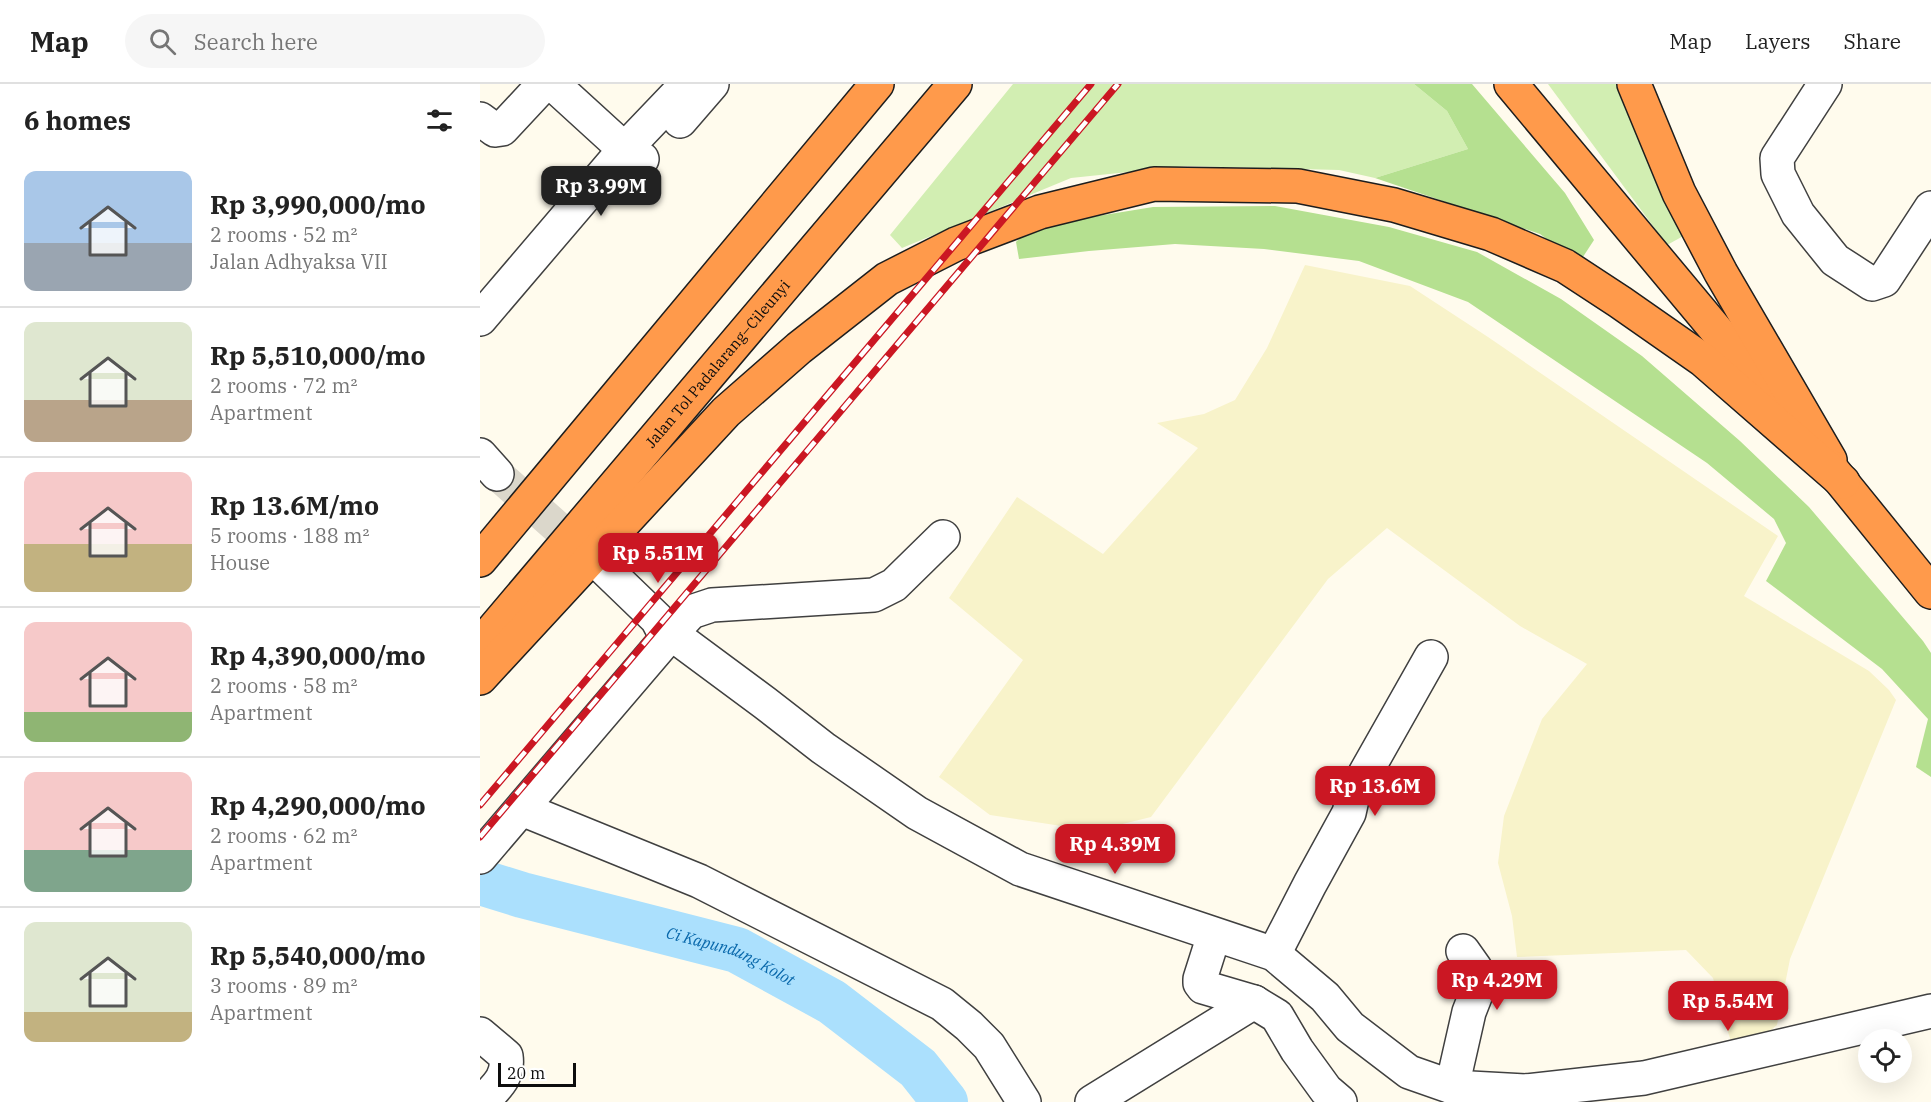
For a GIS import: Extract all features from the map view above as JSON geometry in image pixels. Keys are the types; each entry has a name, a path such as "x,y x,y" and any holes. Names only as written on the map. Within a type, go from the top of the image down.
{"highway":[{"path":"480,560 877,84"},
{"name":"Jalan Tol Padalarang–Cileunyi","path":"480,645 955,84"},
{"path":"1511,84 1931,592"},
{"path":"1634,84 1684,203 1721,273 1843,483"},
{"path":"480,678 726,412 799,348 887,279 956,244 1040,212 1154,184 1298,186 1394,206 1491,234 1565,266 1694,354 1843,483"}],"street":[{"path":"480,119 495,130 502,129 544,84"},
{"path":"549,84 554,85 634,158 641,160 648,156 712,84"},
{"path":"480,319 625,149 687,84"},
{"path":"1825,84 1777,158 1778,174 1798,214 1835,260 1872,284 1884,280 1931,208"},
{"path":"488,848 691,612 712,604 874,596 894,585 944,537"},
{"path":"602,566 657,619 667,638"},
{"path":"667,638 680,640 823,748 917,813 1020,869 1274,954 1325,997 1350,1027 1409,1072 1452,1087 1527,1096 1644,1078 1931,1011"},
{"path":"1274,954 1349,813 1353,795 1431,657"},
{"path":"522,809 699,881 942,1004 989,1046 1024,1102"},
{"path":"1214,935 1200,983 1203,987 1254,1002 1277,1016 1289,1032 1297,1050 1326,1090 1340,1102"},
{"path":"1452,1087 1479,979 1475,968 1463,951"},
{"path":"1092,1102 1254,1002"},
{"path":"480,1034 506,1056 507,1067 504,1078 482,1102"}],"shaded area":[{"path":"1305,265 1410,286 1778,536 1744,596 1869,671 1896,700 1790,959 1777,1025 1765,1035 1732,1044 1713,978 1686,950 1517,957 1512,916 1498,863 1504,816 1542,719 1587,664 1520,626 1387,528 1328,579 1151,817 1094,831 990,815 939,777 1023,660 949,598 1017,497 1103,554 1198,448 1157,423 1204,414 1235,400 1267,348"}],"green space":[{"path":"1013,84 1414,84 1447,111 1468,149 1375,178 1339,170 1186,166 1071,178 902,248 890,235"},
{"path":"1414,84 1472,84 1565,193 1594,240 1579,263 1540,234 1375,178 1468,149 1447,111"},
{"path":"1548,84 1618,84 1625,109 1687,234 1667,245"},
{"path":"1275,206 1389,227 1477,252 1561,299 1642,356 1740,441 1809,507 1931,653 1931,777 1916,767 1928,719 1882,669 1766,581 1786,543 1774,519 1707,463 1468,302 1359,261 1264,249 1175,244 1019,259 1016,242 1030,227 1153,207"}],"waterway":[{"name":"Ci Kapundung Kolot","path":"480,882 522,895 737,950 832,1002 918,1068 945,1102"}],"tunnel":[{"path":"497,474 591,557"}],"railway":[{"path":"480,805 1091,84"},
{"path":"480,837 1118,84"}]}
